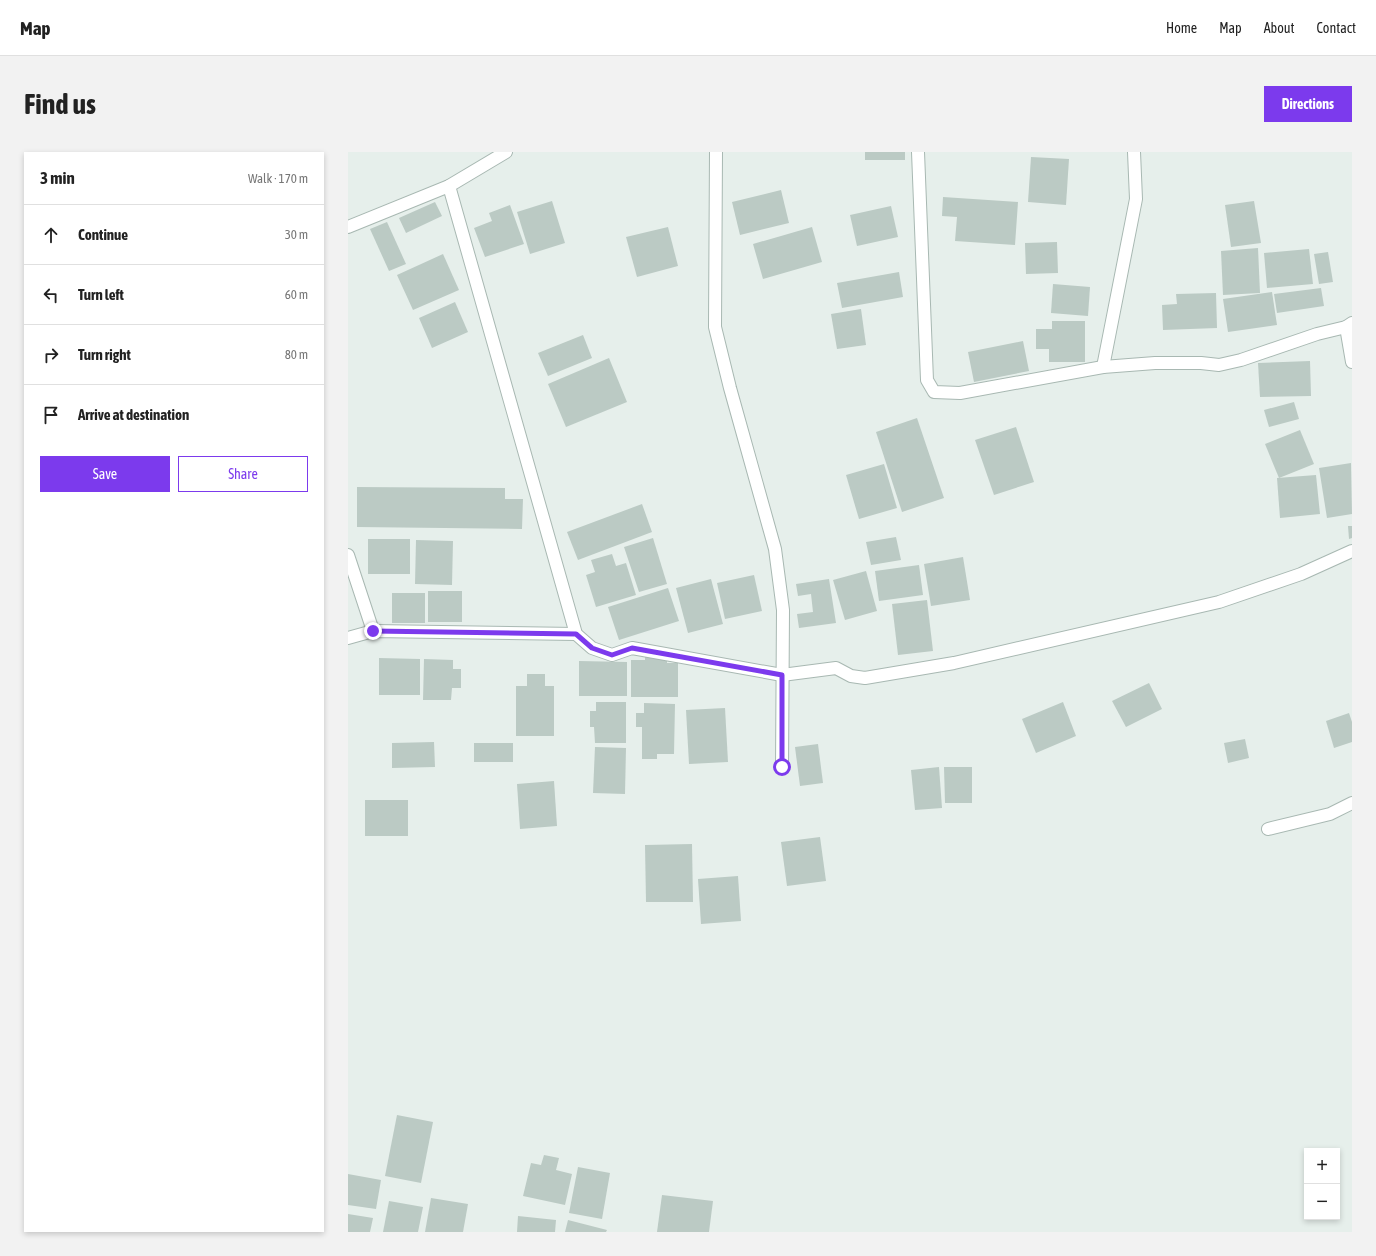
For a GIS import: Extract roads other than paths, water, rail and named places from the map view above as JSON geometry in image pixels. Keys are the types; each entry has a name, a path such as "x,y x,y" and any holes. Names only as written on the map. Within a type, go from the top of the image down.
{"street":[{"path":"348,227 449,186 506,152"},
{"path":"716,152 715,326 730,388 775,549 783,610 782,767"},
{"path":"918,152 927,380 934,392 960,393 1103,367 1155,363 1201,363 1219,365 1241,360 1317,334 1349,325 1352,362"},
{"path":"1103,367 1136,199 1134,152"},
{"path":"449,186 576,634 592,648 612,655 632,648 782,675 836,668 851,676 865,678 954,663 1219,602 1301,574 1352,551"},
{"path":"348,555 373,631"},
{"path":"348,638 373,631 576,634"},
{"path":"1268,830 1330,814 1352,803"}]}
